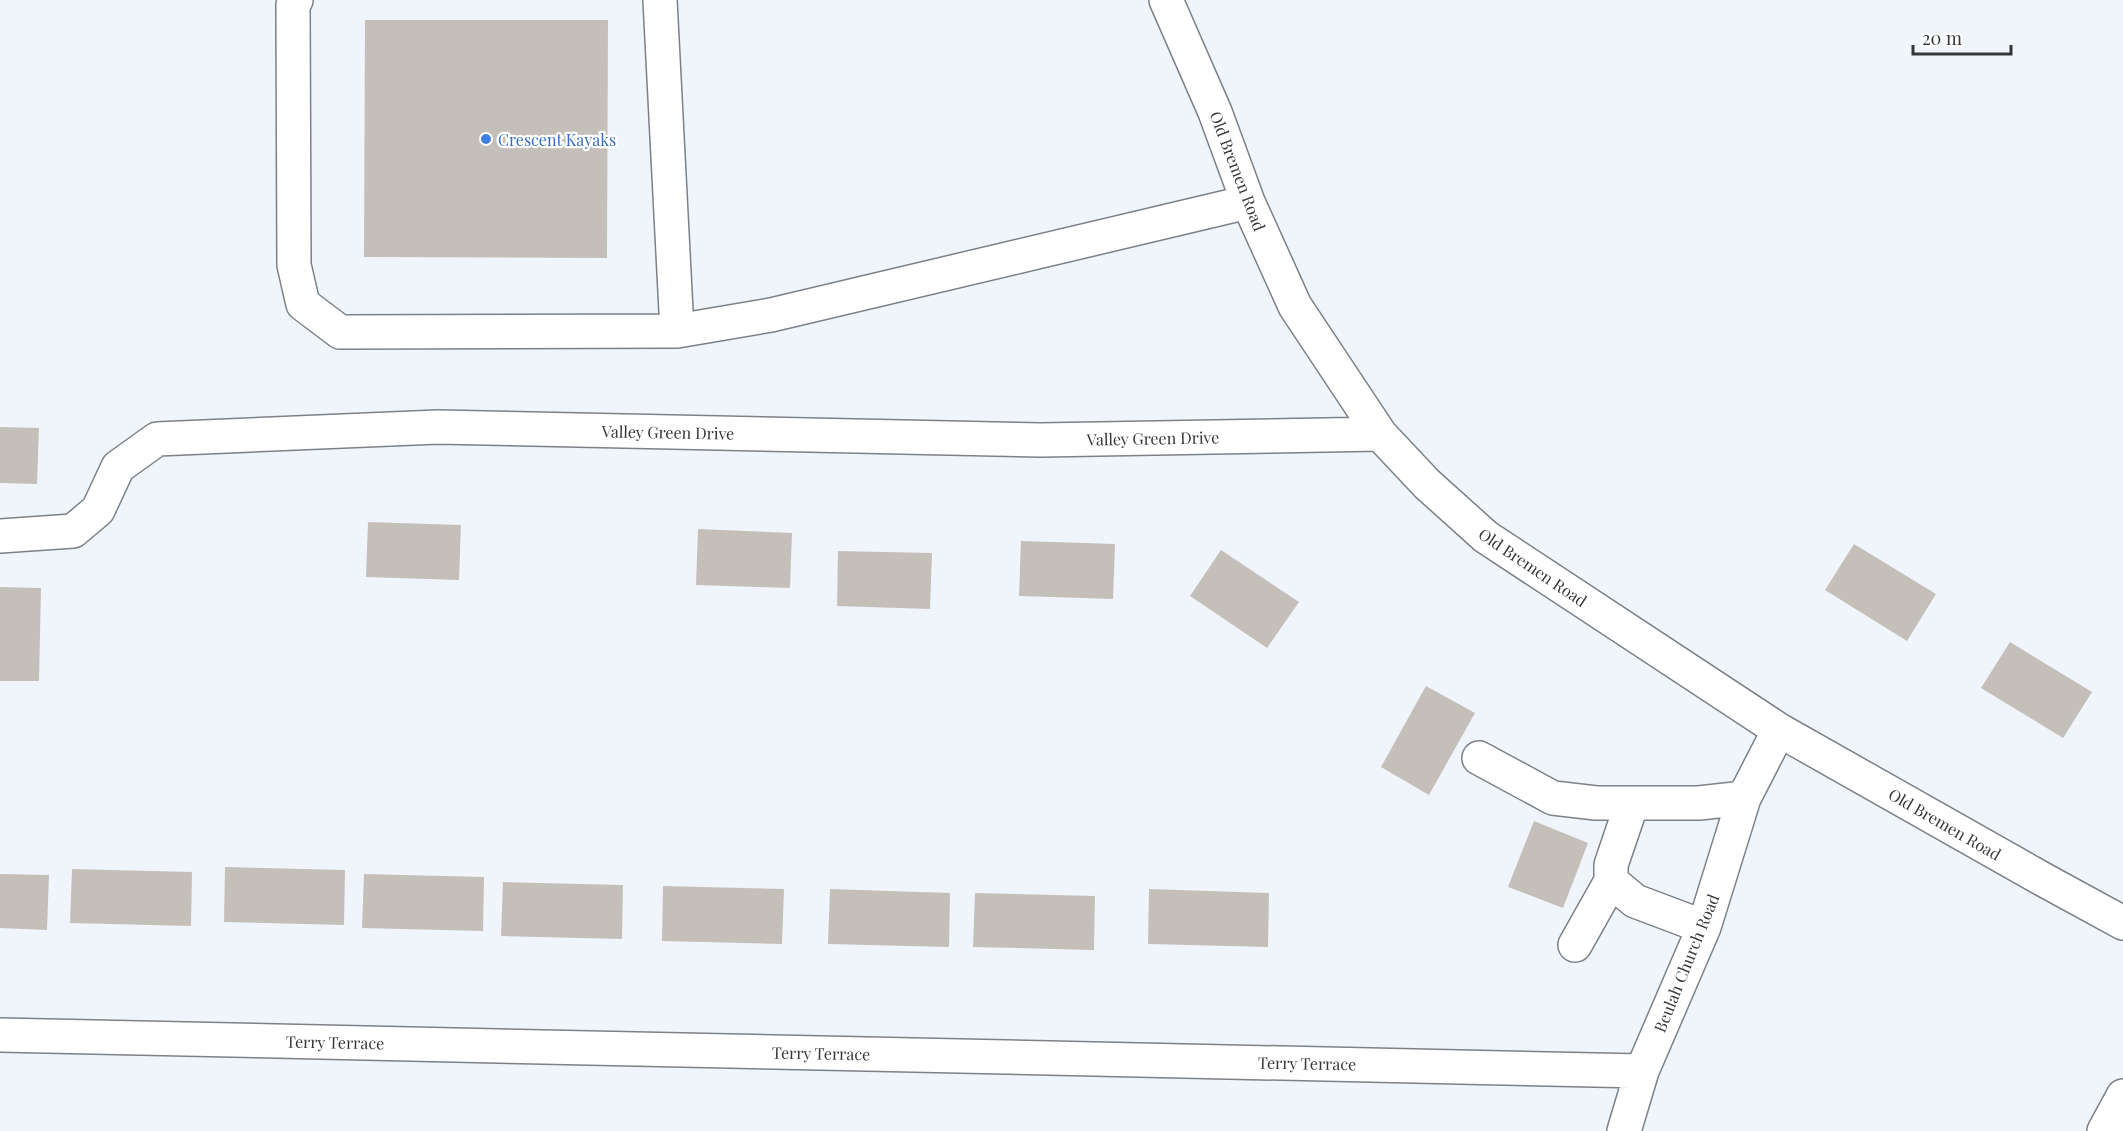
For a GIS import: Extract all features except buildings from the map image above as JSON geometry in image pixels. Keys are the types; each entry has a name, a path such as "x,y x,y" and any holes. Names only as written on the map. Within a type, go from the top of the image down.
{"street":[{"path":"296,0 293,5 294,265 303,303 340,332 677,331 771,315 1248,202"},
{"path":"660,0 677,331"},
{"name":"Old Bremen Road","path":"1166,0 1215,112 1248,202 1295,306 1380,434 1428,484 1486,537 1779,730 2123,923"},
{"name":"Valley Green Drive","path":"0,536 73,531 98,510 118,467 157,439 438,427 1041,440 1380,434"},
{"name":"Beulah Church Road","path":"1624,1131 1642,1071 1704,927 1744,798 1779,730"},
{"path":"1479,758 1553,798 1596,803 1699,803 1744,798"},
{"path":"1575,945 1611,881 1611,866 1632,803"},
{"path":"1611,881 1635,901 1704,927"},
{"name":"Terry Terrace","path":"0,1035 1642,1071"},
{"path":"2104,1131 2123,1095"}],"place":[{"name":"Crescent Kayaks","path":"486,139"}]}
